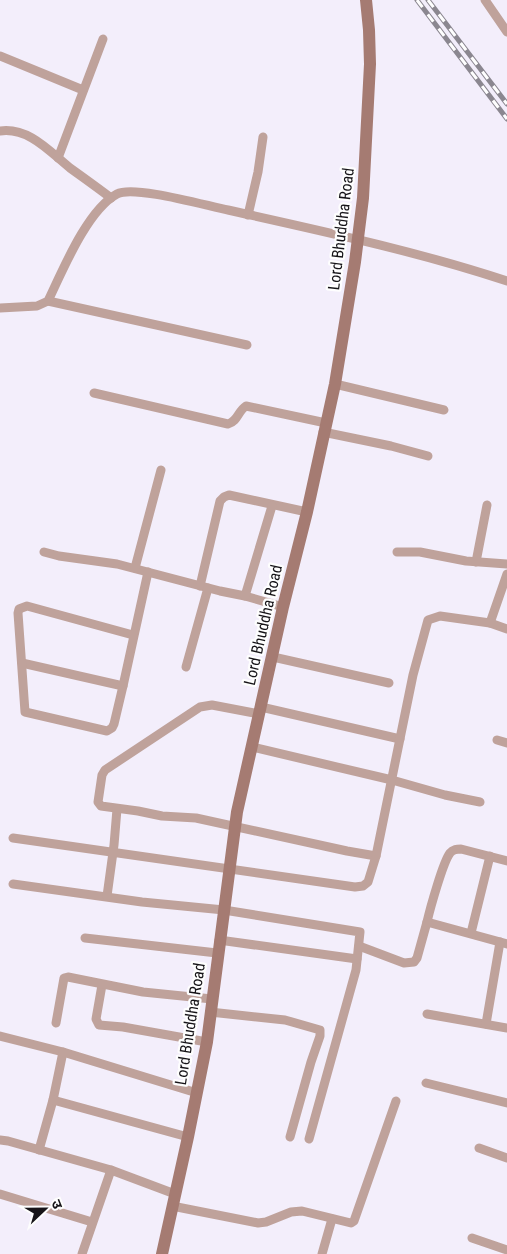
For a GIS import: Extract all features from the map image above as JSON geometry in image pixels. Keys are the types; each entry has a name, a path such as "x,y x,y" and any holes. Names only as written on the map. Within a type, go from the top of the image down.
{"street":[{"name":"Lord Bhuddha Road","path":"162,1254 188,1137 206,1042 238,812 335,384 363,198 370,64 366,0"},
{"path":"485,0 507,32"},
{"path":"58,158 103,39"},
{"path":"0,56 83,90"},
{"path":"0,132 10,131 33,138 42,143 58,158 112,198"},
{"path":"248,215 258,172 263,136"},
{"path":"48,301 86,226 112,198 125,192 140,193 248,215 410,253 507,281"},
{"path":"0,308 37,306 48,301 247,346"},
{"path":"335,384 444,410"},
{"path":"94,393 228,424 236,420 241,409 246,406 428,456"},
{"path":"135,568 161,470"},
{"path":"186,667 221,498 229,495 272,506 307,512"},
{"path":"476,562 487,505"},
{"path":"245,596 272,506"},
{"path":"44,552 59,556 99,560 135,568 283,607"},
{"path":"397,552 420,552 476,562 507,564"},
{"path":"134,635 28,606 19,609 25,712 95,729 107,731 112,728 123,686 148,572"},
{"path":"490,623 507,574"},
{"path":"13,838 355,887 363,886 368,882 376,856 413,675 428,620 440,616 490,623 507,628"},
{"path":"273,656 389,683"},
{"path":"22,663 123,686"},
{"path":"376,856 347,852 196,818 162,816 148,812 99,805 102,774 172,724 205,706 260,711 400,740"},
{"path":"497,740 507,743"},
{"path":"252,747 480,802"},
{"path":"107,896 117,808"},
{"path":"359,946 404,962 414,962 417,958 450,854 454,850 461,849 507,861"},
{"path":"471,933 490,856"},
{"path":"12,884 224,910 358,931 360,933 358,959 354,978 309,1139"},
{"path":"427,922 504,943 486,1024"},
{"path":"84,938 217,953"},
{"path":"220,940 358,959"},
{"path":"56,1024 64,978 74,978 285,1020 319,1029 321,1031 320,1036 290,1137"},
{"path":"102,984 96,1019 100,1025 123,1027 206,1042"},
{"path":"428,1014 507,1028"},
{"path":"320,1036 330,1034 338,1036"},
{"path":"0,1036 62,1052 196,1093"},
{"path":"39,1150 53,1100 62,1052"},
{"path":"426,1082 507,1103"},
{"path":"53,1100 188,1137"},
{"path":"0,1140 111,1170 174,1200 258,1223 266,1222 291,1212 302,1212 351,1223 354,1221 396,1102"},
{"path":"479,1148 507,1158"},
{"path":"82,1254 111,1170"},
{"path":"0,1194 92,1222"},
{"path":"322,1254 332,1219"},
{"path":"472,1238 507,1250"}],"railway":[{"path":"417,0 507,119"},
{"path":"428,0 507,104"}]}
